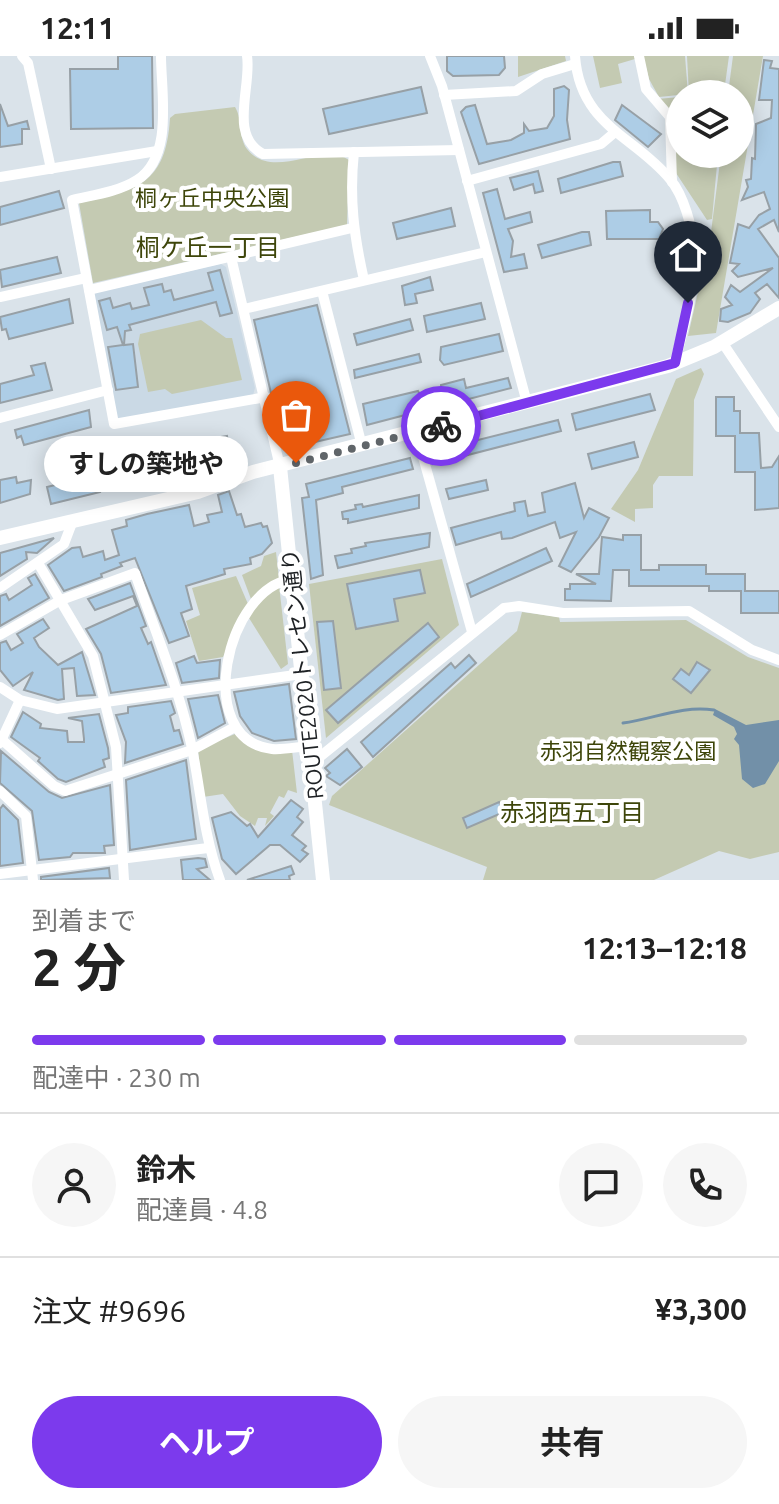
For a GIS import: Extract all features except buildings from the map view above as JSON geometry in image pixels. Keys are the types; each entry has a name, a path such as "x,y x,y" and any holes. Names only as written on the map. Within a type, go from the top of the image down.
{"main road":[{"path":"0,538 204,490 253,472 675,363 722,342 779,308"},
{"name":"ROUTE2020トレセン通り","path":"280,467 323,880"}],"street":[{"path":"22,56 28,63 51,169"},
{"path":"161,56 162,115 157,151 149,169 137,180 72,200 114,424 266,397"},
{"path":"247,56 249,75 242,100 249,142 255,149 270,155 459,150"},
{"path":"430,56 444,95 527,403"},
{"path":"639,56 646,89 670,117 672,182 689,222 695,256 693,281 675,363"},
{"path":"444,95 516,91 542,74 575,60 592,104 614,133 672,182"},
{"path":"467,181 601,144 614,133"},
{"path":"0,177 157,151"},
{"path":"354,152 350,190 352,228 364,280"},
{"path":"89,290 352,228"},
{"path":"244,309 486,252"},
{"path":"231,257 280,467"},
{"path":"0,297 86,278"},
{"path":"322,291 362,446"},
{"path":"722,342 779,427"},
{"path":"0,418 108,390"},
{"path":"416,432 472,632"},
{"path":"0,588 64,544 72,523"},
{"path":"38,563 93,656 116,747 124,880"},
{"path":"0,635 61,600 135,573 178,693 192,750 208,848 220,880"},
{"path":"293,579 279,581 253,600 226,658 228,711 235,727 246,738 271,749 309,746"},
{"path":"311,764 326,755 504,608 531,607 563,613 689,611 752,650 779,660"},
{"path":"0,687 20,700 57,709 302,674"},
{"path":"20,700 1,740 54,786 65,791 192,750 235,727"},
{"path":"0,791 26,816 32,875"},
{"path":"0,874 32,875 208,848"}],"shaded area":[{"path":"221,264 226,267 255,388 253,395 117,420 94,293"}],"green space":[{"path":"518,56 565,56 566,61 518,77"},
{"path":"593,56 634,56 635,59 618,64 622,83 600,88"},
{"path":"643,56 685,56 687,80 666,80 666,96 659,97 649,79"},
{"path":"687,56 729,56 726,80 688,80"},
{"path":"733,56 763,56 754,109 754,80 730,80"},
{"path":"666,98 666,117 657,99"},
{"name":"桐ヶ丘中央公園","path":"235,107 244,144 258,158 283,162 338,155 349,160 347,225 93,283 79,203 118,194 145,180 162,157 170,118 175,114"},
{"path":"676,168 717,168 712,219 707,220 676,173"},
{"path":"719,168 744,168 716,333 688,336 710,240"},
{"path":"201,320 226,338 232,338 242,380 172,394 165,389 148,392 138,344 140,334"},
{"path":"701,368 704,374 694,400 693,476 659,476 653,485 653,508 635,509 635,522 611,509 638,470 676,379"},
{"path":"276,552 279,579 251,599 242,575 261,566 264,556"},
{"path":"442,559 459,625 326,738 309,584"},
{"path":"236,576 248,604 223,657 199,661 186,621 200,615 192,588"},
{"path":"279,585 288,664 281,669 249,618 255,602"},
{"name":"赤羽自然観察公園","path":"522,612 559,617 560,622 686,620 748,657 779,668 779,852 750,859 719,851 654,880 483,880 487,867 329,805 332,796 517,631"},
{"path":"235,734 245,742 292,750 297,793 288,790 284,798 279,796 270,813 274,816 265,826 267,818 258,818 255,826 240,816 223,794 203,797 198,749"}],"water":[{"path":"715,709 746,725 779,720 779,761 765,784 753,788 742,779 739,745 734,739 737,734 734,727 713,715"}],"waterway":[{"path":"623,723 679,711 714,710"},
{"path":"663,739 663,761"}],"way so far":[{"path":"296,463 441,426"}],"place":[{"name":"すしの築地や","path":"296,463"}],"district":[{"name":"桐ケ丘一丁目","path":"208,247"},
{"name":"赤羽西五丁目","path":"572,812"}],"route":[{"path":"441,426 675,363 688,303"}]}
